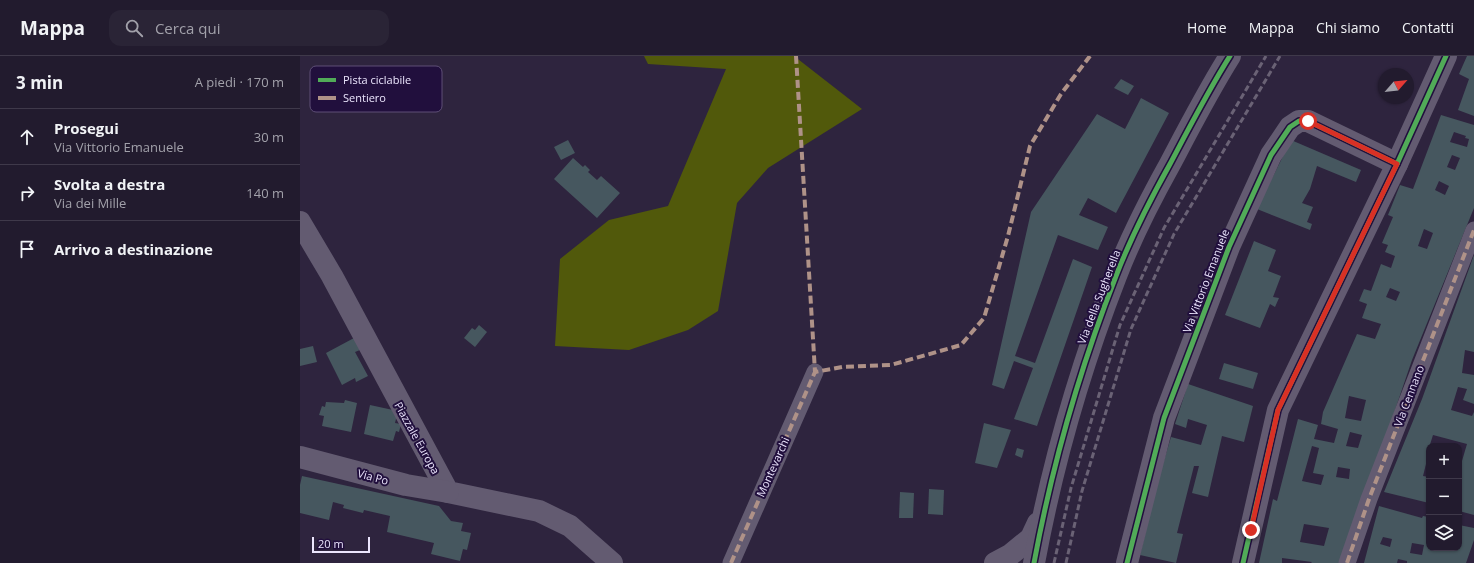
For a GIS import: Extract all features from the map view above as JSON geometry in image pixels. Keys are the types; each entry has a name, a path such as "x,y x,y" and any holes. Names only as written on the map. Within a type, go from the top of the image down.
{"street":[{"name":"Via della Sugherella","path":"1034,563 1044,510 1090,348 1116,275 1150,200 1207,93 1230,56"},
{"path":"1243,563 1278,410 1397,164 1446,56"},
{"name":"Via Vittorio Emanuele","path":"1127,563 1164,418 1229,247 1271,155 1290,127 1298,121 1308,121 1397,164"},
{"name":"Piazzale Europa","path":"300,222 332,276 405,417 448,492"},
{"name":"Via Cennano","path":"1348,563 1369,499 1474,230"},
{"name":"Montevarchi","path":"730,563 815,372"},
{"name":"Via Po","path":"300,457 406,485 448,492"},
{"path":"448,492 539,511 570,526 612,563"},
{"name":"Via della Sugherella","path":"995,563 1010,555 1031,538 1044,510"}],"green space":[{"path":"644,56 794,56 862,109 768,168 737,203 718,311 688,330 629,350 555,346 560,259 609,220 668,206 726,69 648,64"}],"building":[{"path":"1467,56 1474,56 1474,116 1458,110 1469,79 1459,74"},
{"path":"1121,79 1134,86 1128,95 1114,88"},
{"path":"1141,98 1169,113 1116,213 1088,198 1079,215 1108,227 1098,250 1058,235 1015,356 1035,363 1073,259 1092,267 1037,426 1014,419 1033,368 1014,361 1004,389 992,385 1031,212 1097,114 1125,129"},
{"path":"1441,115 1474,125 1474,208 1412,360 1343,563 1311,563 1312,562 1282,558 1282,563 1259,563 1273,499 1277,501 1298,419 1318,425 1314,439 1334,443 1338,429 1321,424 1323,412 1357,334 1375,339 1381,324 1362,318 1367,304 1359,301 1364,289 1371,291 1381,264 1391,268 1395,256 1385,252 1388,245 1382,243 1393,217 1388,215 1400,185 1413,189","holes":["1454,132 1466,136 1465,138 1469,139 1467,147 1450,142","1452,155 1460,158 1455,170 1447,167","1439,181 1449,186 1445,195 1435,190","1424,229 1433,233 1427,249 1418,246","1390,288 1400,292 1396,301 1386,297","1349,396 1366,400 1361,421 1345,418","1350,432 1362,435 1358,448 1346,446","1312,446 1319,448 1313,473 1324,475 1321,485 1302,481","1338,467 1350,469 1349,479 1336,477","1304,524 1329,528 1324,546 1300,542"]},
{"path":"568,140 575,153 561,160 554,147"},
{"path":"1291,140 1361,170 1356,182 1317,166 1310,189 1302,203 1313,207 1307,222 1312,224 1310,230 1257,209"},
{"path":"573,158 583,167 585,165 590,170 588,172 597,180 601,176 620,193 597,218 554,179"},
{"path":"1254,241 1276,250 1268,271 1281,276 1273,297 1279,298 1275,307 1270,304 1260,328 1225,315"},
{"path":"1474,255 1474,352 1465,350 1462,373 1474,375 1474,404 1463,400 1467,389 1458,387 1451,410 1472,416 1474,412 1474,515 1462,512 1462,461 1467,444 1433,435 1430,443 1426,443 1426,464 1423,476 1426,476 1426,502 1384,492 1422,399"},
{"path":"479,325 487,332 475,347 464,338 472,328 475,330"},
{"path":"354,338 360,350 355,352 368,376 356,382 355,378 342,385 326,353"},
{"path":"313,346 317,362 300,366 300,349"},
{"path":"1224,363 1258,373 1253,389 1219,379"},
{"path":"1188,384 1253,406 1244,442 1222,436 1208,497 1192,493 1199,466 1194,466 1177,533 1183,534 1176,563 1140,555 1159,477 1171,437 1201,445 1207,425 1188,419 1186,428 1175,424"},
{"path":"345,400 357,403 351,432 322,426 324,416 319,415 322,406 325,407 326,402 344,403"},
{"path":"370,405 393,410 397,415 395,423 401,424 399,432 396,431 393,441 364,434"},
{"path":"984,423 1011,430 997,468 975,463"},
{"path":"1017,448 1024,450 1022,458 1015,455"},
{"path":"302,476 439,506 451,521 463,523 461,531 471,533 467,550 463,549 460,561 431,554 434,543 387,532 390,516 364,510 363,513 343,508 344,505 333,502 329,520 300,513 300,485"},
{"path":"929,489 944,490 943,515 928,514"},
{"path":"900,492 914,493 913,518 899,518"},
{"path":"1379,506 1422,518 1423,516 1426,516 1426,551 1462,551 1462,526 1474,528 1474,540 1466,563 1407,563 1407,561 1398,559 1397,563 1364,563","holes":["1383,537 1392,539 1390,547 1380,544","1412,543 1424,545 1422,555 1410,553"]}],"railway":[{"path":"1054,563 1071,488 1120,325 1164,228 1266,56"},
{"path":"1066,563 1082,491 1131,329 1174,234 1280,56"}],"marked path":[{"path":"796,56 815,372 842,367 891,365 961,345 984,318 1008,236 1030,146 1061,94 1090,56"},
{"path":"1347,563 1369,499 1474,230"},
{"path":"731,563 815,372 815,367"}],"cycle path":[{"path":"1034,563 1049,490 1068,418 1091,346 1116,276 1148,205 1230,56"},
{"path":"1243,563 1278,410 1397,164 1446,56"},
{"path":"1127,563 1164,418 1229,247 1271,155 1290,127 1299,121 1308,121 1397,164"}],"route":[{"path":"1251,530 1278,410 1397,164 1308,121"}]}
